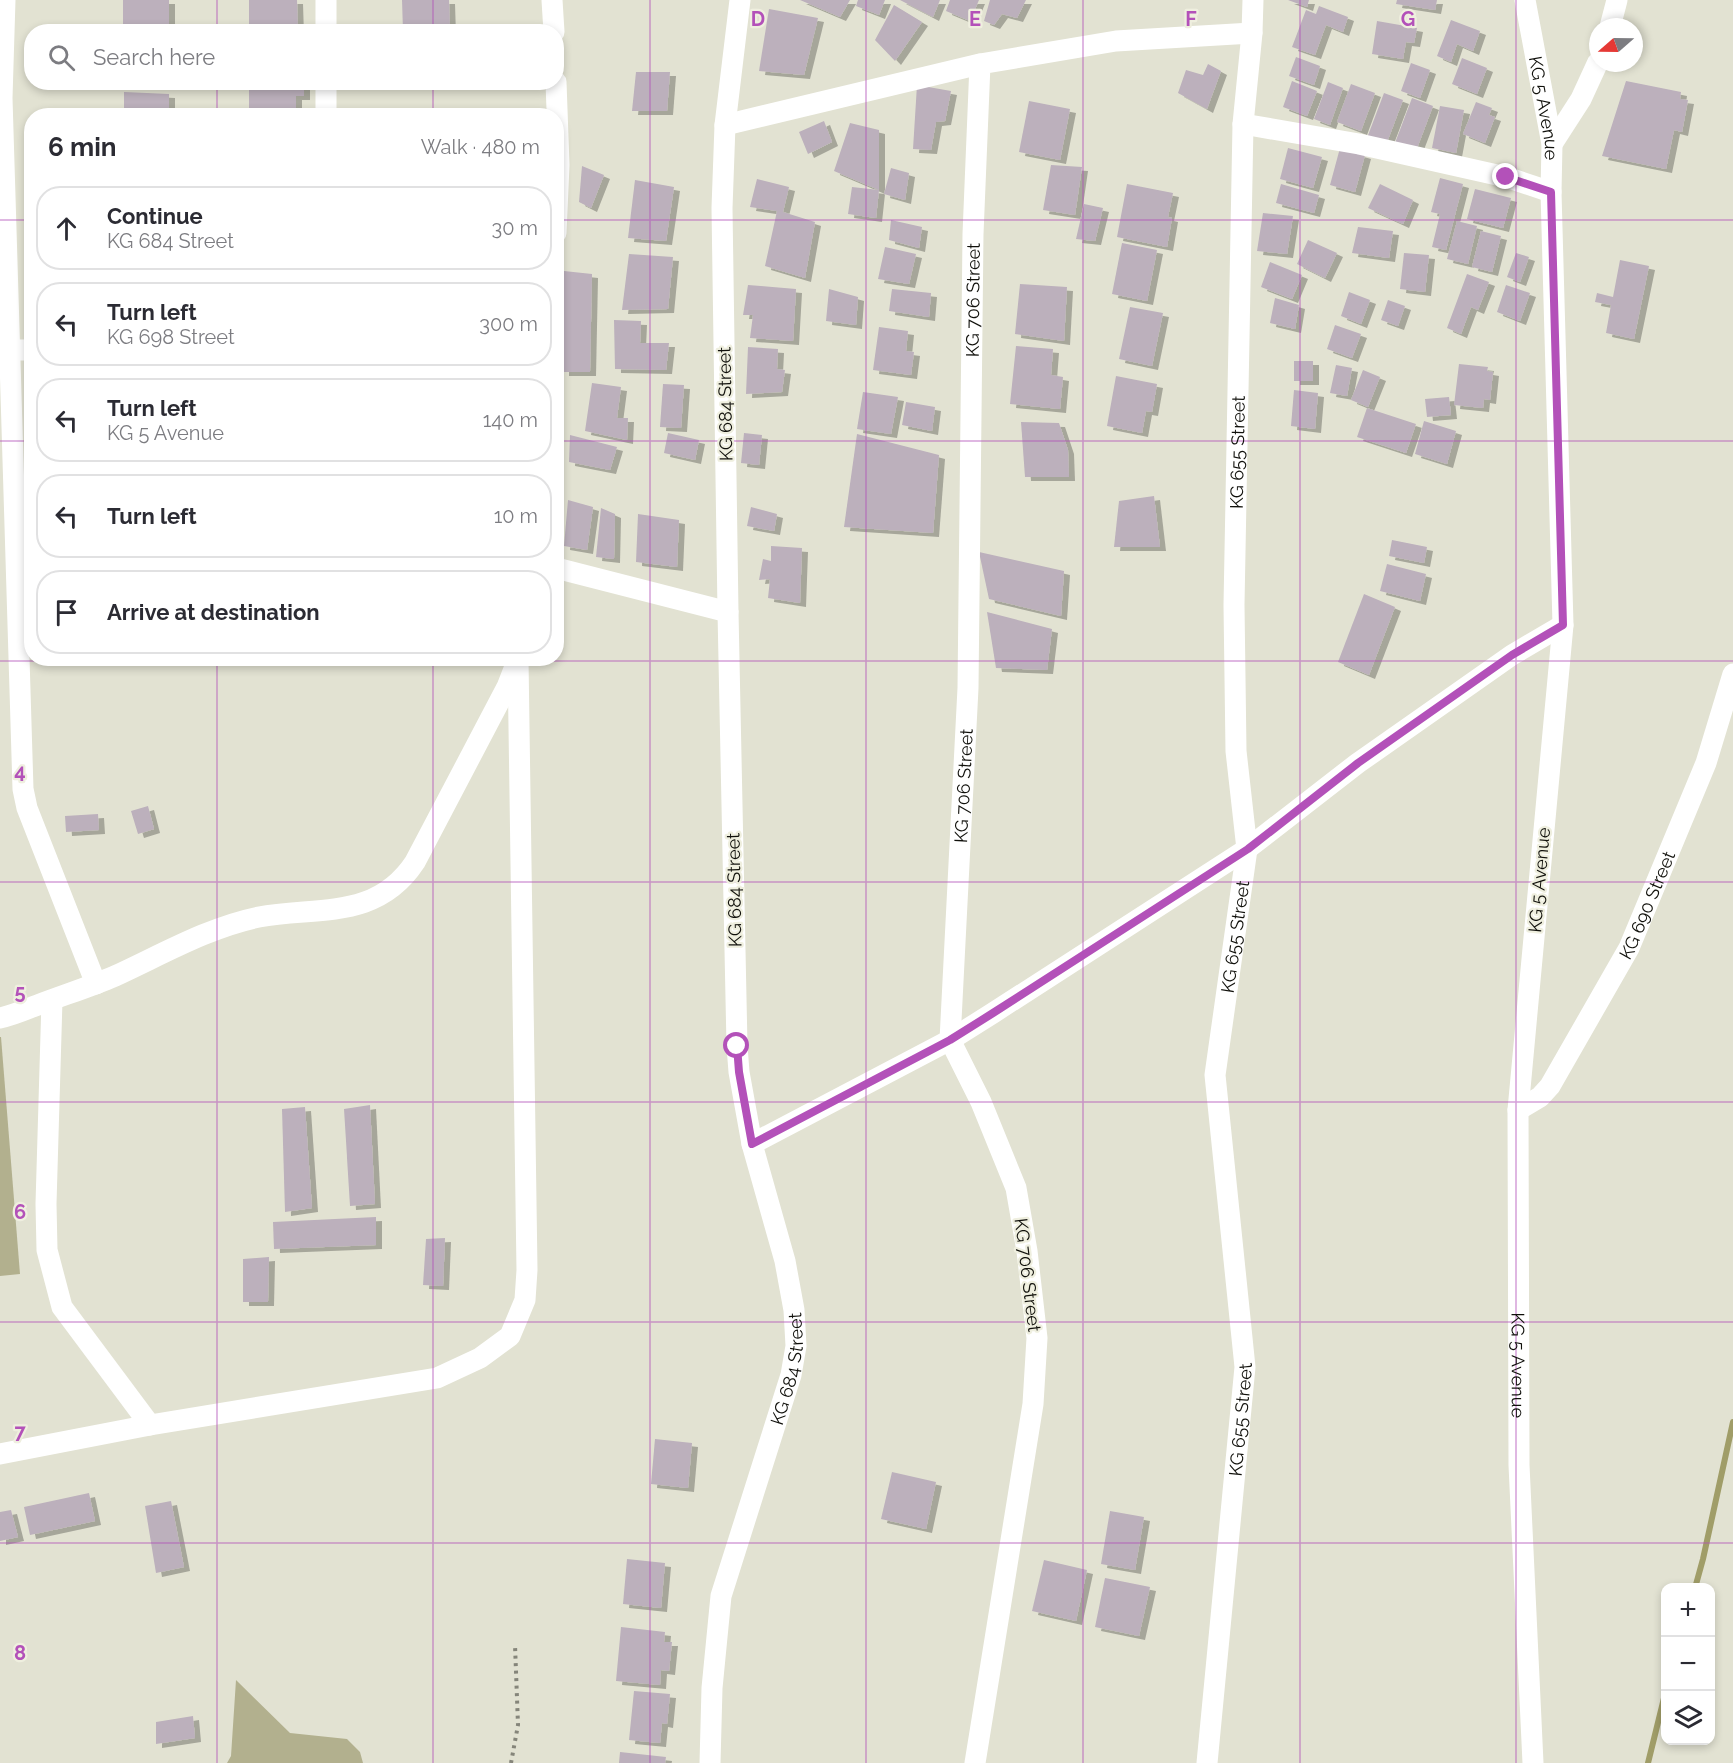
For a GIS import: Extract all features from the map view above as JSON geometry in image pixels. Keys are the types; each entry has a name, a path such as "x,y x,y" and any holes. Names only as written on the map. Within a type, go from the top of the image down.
{"street":[{"path":"5,0 1,98 5,350 23,789 27,808 96,984"},
{"path":"326,0 326,24"},
{"path":"552,0 554,24"},
{"name":"KG 684 Street","path":"710,1763 712,1688 721,1596 790,1375 796,1346 794,1310 785,1261 752,1144 739,1072 737,1046 722,208 725,125 740,0"},
{"name":"KG 655 Street","path":"1207,1763 1245,1367 1215,1075 1248,849 1236,751 1234,605 1243,124 1253,0"},
{"name":"KG 5 Avenue","path":"1526,0 1552,144 1551,192 1563,625 1518,1110 1518,1465 1533,1763"},
{"path":"1612,18 1617,0"},
{"path":"725,125 980,64 1116,41 1252,33"},
{"name":"KG 706 Street","path":"975,1763 1033,1404 1037,1338 1027,1251 1016,1188 981,1102 950,1040 968,688 974,234 980,64"},
{"path":"1552,144 1581,99 1593,72"},
{"path":"326,90 326,108"},
{"path":"556,90 557,108"},
{"path":"1243,124 1359,144 1506,177 1551,192"},
{"path":"5,350 24,350"},
{"path":"564,570 728,612"},
{"path":"752,1144 950,1040 1248,849 1358,763 1512,655 1563,625"},
{"path":"0,1018 96,984 220,929 259,917 349,907 368,902 393,886 406,875 415,862 507,687 515,666"},
{"path":"0,1454 150,1425 437,1378 480,1358 510,1336 525,1300 526,1270 518,666"},
{"name":"KG 690 Street","path":"1518,1110 1540,1097 1550,1086 1629,948 1707,763 1733,674"},
{"path":"52,1000 46,1204 47,1250 62,1307 150,1425"}],"path":[{"path":"511,1763 518,1725 515,1645"}],"shaded area":[{"path":"0,1037 20,1274 0,1276"},
{"path":"236,1680 290,1733 347,1739 360,1752 363,1763 227,1763 231,1756"}],"building":[{"path":"123,0 169,0 169,24 123,24"},
{"path":"249,0 297,0 298,24 249,24"},
{"path":"402,0 449,0 450,24 403,24"},
{"path":"800,0 850,0 840,17"},
{"path":"858,0 885,0 879,15 856,6"},
{"path":"900,0 940,0 933,17"},
{"path":"950,0 979,0 970,21 946,11"},
{"path":"990,0 1026,0 1017,18 1002,14 994,25 984,21"},
{"path":"1288,0 1309,0 1307,7"},
{"path":"1397,0 1437,0 1435,10 1396,4"},
{"path":"894,5 922,22 895,61 875,40"},
{"path":"1319,6 1348,17 1343,32 1326,25 1315,55 1292,47 1306,10 1316,14"},
{"path":"769,9 818,18 804,75 759,71"},
{"path":"1451,20 1480,31 1473,51 1457,44 1451,62 1437,56"},
{"path":"1377,21 1417,28 1414,43 1406,42 1403,59 1372,54"},
{"path":"1296,57 1320,66 1314,85 1289,76"},
{"path":"1462,58 1487,68 1477,94 1452,84"},
{"path":"1411,63 1430,70 1420,98 1401,91"},
{"path":"1208,64 1221,71 1207,109 1178,93 1186,70 1203,75"},
{"path":"636,72 670,72 667,111 632,111"},
{"path":"1292,81 1317,91 1307,116 1283,107"},
{"path":"1626,81 1681,92 1680,99 1688,100 1682,132 1674,130 1666,169 1602,156"},
{"path":"1328,82 1343,88 1330,125 1314,119"},
{"path":"1351,84 1375,93 1361,131 1337,122"},
{"path":"917,85 951,91 945,121 936,122 931,150 913,149"},
{"path":"249,90 304,90 304,96 296,96 296,108 249,108"},
{"path":"124,92 169,94 169,108 124,108"},
{"path":"1384,93 1403,100 1386,145 1367,138"},
{"path":"1412,98 1433,106 1416,151 1395,143"},
{"path":"1029,101 1070,109 1060,160 1019,152"},
{"path":"1476,102 1492,108 1489,115 1495,117 1485,143 1463,134"},
{"path":"1440,106 1464,110 1456,153 1432,148"},
{"path":"824,121 832,142 808,154 799,132"},
{"path":"850,123 879,130 879,190 834,171"},
{"path":"1288,148 1322,157 1313,188 1280,179"},
{"path":"1340,148 1365,155 1355,192 1330,185"},
{"path":"1051,165 1082,167 1075,215 1043,210"},
{"path":"582,166 604,175 591,208 579,202"},
{"path":"891,168 909,173 905,200 884,194"},
{"path":"1440,178 1463,184 1446,250 1432,247 1440,214 1431,212"},
{"path":"757,179 789,187 783,212 815,222 805,278 765,266 777,211 750,207"},
{"path":"635,180 674,187 666,241 628,238"},
{"path":"1127,184 1173,193 1168,217 1172,218 1167,247 1117,237"},
{"path":"1281,184 1319,195 1314,213 1276,203"},
{"path":"1380,184 1413,200 1403,224 1368,208"},
{"path":"852,187 879,190 876,218 848,214"},
{"path":"1475,189 1511,198 1503,228 1467,219"},
{"path":"1084,204 1103,208 1095,241 1076,239"},
{"path":"1263,213 1293,216 1287,254 1257,251"},
{"path":"891,220 922,227 919,248 889,240"},
{"path":"1457,221 1477,226 1468,264 1447,259"},
{"path":"1358,227 1393,231 1389,258 1352,253"},
{"path":"1481,231 1501,236 1492,272 1472,267"},
{"path":"1308,240 1337,253 1325,278 1297,264"},
{"path":"1122,243 1157,250 1147,301 1112,294"},
{"path":"885,247 916,254 909,284 878,279"},
{"path":"1404,253 1429,255 1425,292 1400,289"},
{"path":"1516,253 1529,257 1520,282 1507,277"},
{"path":"629,254 673,257 668,309 622,310"},
{"path":"1620,260 1649,266 1634,339 1606,333 1611,305 1595,302 1597,293 1613,297"},
{"path":"1270,262 1302,275 1292,299 1261,287"},
{"path":"564,271 592,274 590,372 564,372"},
{"path":"1467,274 1489,282 1478,310 1471,307 1461,334 1447,328"},
{"path":"1020,284 1067,287 1064,341 1015,334"},
{"path":"748,285 796,289 793,341 750,338 753,315 743,315"},
{"path":"1506,285 1530,293 1520,321 1497,312"},
{"path":"829,289 858,297 856,325 826,321"},
{"path":"892,289 931,293 929,317 889,311"},
{"path":"1349,292 1370,300 1361,324 1341,316"},
{"path":"1275,298 1299,305 1295,329 1270,323"},
{"path":"1388,300 1405,306 1398,326 1381,320"},
{"path":"1130,307 1163,313 1152,366 1119,359"},
{"path":"614,320 641,321 640,343 669,343 666,370 615,369"},
{"path":"1335,325 1361,334 1352,358 1327,349"},
{"path":"879,327 908,331 906,351 914,352 911,375 873,370"},
{"path":"1016,346 1053,349 1051,375 1063,377 1060,409 1010,404"},
{"path":"748,347 778,349 777,369 785,370 782,392 746,394"},
{"path":"1294,361 1313,361 1313,381 1294,381"},
{"path":"1459,364 1488,367 1487,371 1493,372 1490,400 1484,399 1483,408 1454,405"},
{"path":"1336,365 1352,368 1347,396 1330,393"},
{"path":"1363,370 1380,377 1368,407 1351,400"},
{"path":"1116,376 1157,384 1152,412 1146,411 1142,433 1107,426"},
{"path":"592,383 621,387 617,418 628,418 627,440 585,431"},
{"path":"663,384 684,385 681,428 660,427"},
{"path":"1294,390 1318,393 1315,429 1291,426"},
{"path":"863,392 898,397 891,434 857,429"},
{"path":"1449,397 1451,415 1427,417 1425,399"},
{"path":"906,402 935,407 932,431 902,425"},
{"path":"1367,408 1416,424 1406,453 1357,437"},
{"path":"1424,421 1456,431 1447,464 1415,454"},
{"path":"1021,422 1059,423 1068,450 1069,477 1025,477"},
{"path":"668,433 699,440 695,460 664,453"},
{"path":"744,433 762,435 759,465 741,463"},
{"path":"857,434 939,455 933,533 844,527"},
{"path":"570,435 617,447 610,470 569,462"},
{"path":"1154,496 1160,547 1114,547 1119,501"},
{"path":"568,500 593,507 587,550 564,546"},
{"path":"751,507 777,514 774,531 747,526"},
{"path":"601,508 615,514 614,559 596,557"},
{"path":"638,514 679,520 677,567 636,562"},
{"path":"1392,540 1427,547 1424,563 1389,556"},
{"path":"771,546 802,548 800,603 768,598 770,579 759,580 763,559 771,561"},
{"path":"979,552 1064,571 1061,616 989,599"},
{"path":"1387,564 1426,574 1420,601 1380,591"},
{"path":"1364,594 1395,607 1369,675 1338,662"},
{"path":"987,612 1052,629 1047,670 996,668"},
{"path":"148,806 154,829 138,834 131,811"},
{"path":"98,814 99,830 66,832 65,816"},
{"path":"370,1105 375,1204 350,1206 344,1109"},
{"path":"305,1107 312,1208 285,1212 282,1109"},
{"path":"376,1217 376,1245 274,1249 273,1222"},
{"path":"445,1238 443,1286 423,1285 426,1239"},
{"path":"269,1257 268,1302 243,1302 243,1259"},
{"path":"655,1439 692,1443 688,1488 651,1484"},
{"path":"892,1472 936,1482 926,1529 881,1519"},
{"path":"89,1493 95,1521 30,1535 24,1507"},
{"path":"171,1501 184,1567 156,1573 145,1506"},
{"path":"11,1510 18,1537 0,1541 0,1512"},
{"path":"1110,1511 1144,1517 1135,1570 1101,1564"},
{"path":"627,1559 665,1563 661,1608 623,1604"},
{"path":"1044,1560 1087,1570 1076,1621 1032,1611"},
{"path":"1105,1578 1150,1587 1139,1636 1095,1627"},
{"path":"621,1627 665,1632 664,1642 672,1642 669,1671 661,1670 660,1685 616,1681"},
{"path":"634,1691 670,1694 667,1724 662,1723 660,1743 629,1740"},
{"path":"193,1716 195,1738 156,1744 156,1722"},
{"path":"620,1752 666,1757 665,1763 619,1763"}],"waterway":[{"path":"1696,1583 1733,1422"},
{"path":"1648,1763 1666,1691"}],"route":[{"path":"737,1046 739,1072 752,1144 950,1040 993,1013 1248,849 1358,763 1512,655 1563,625 1551,192 1506,177"}]}
